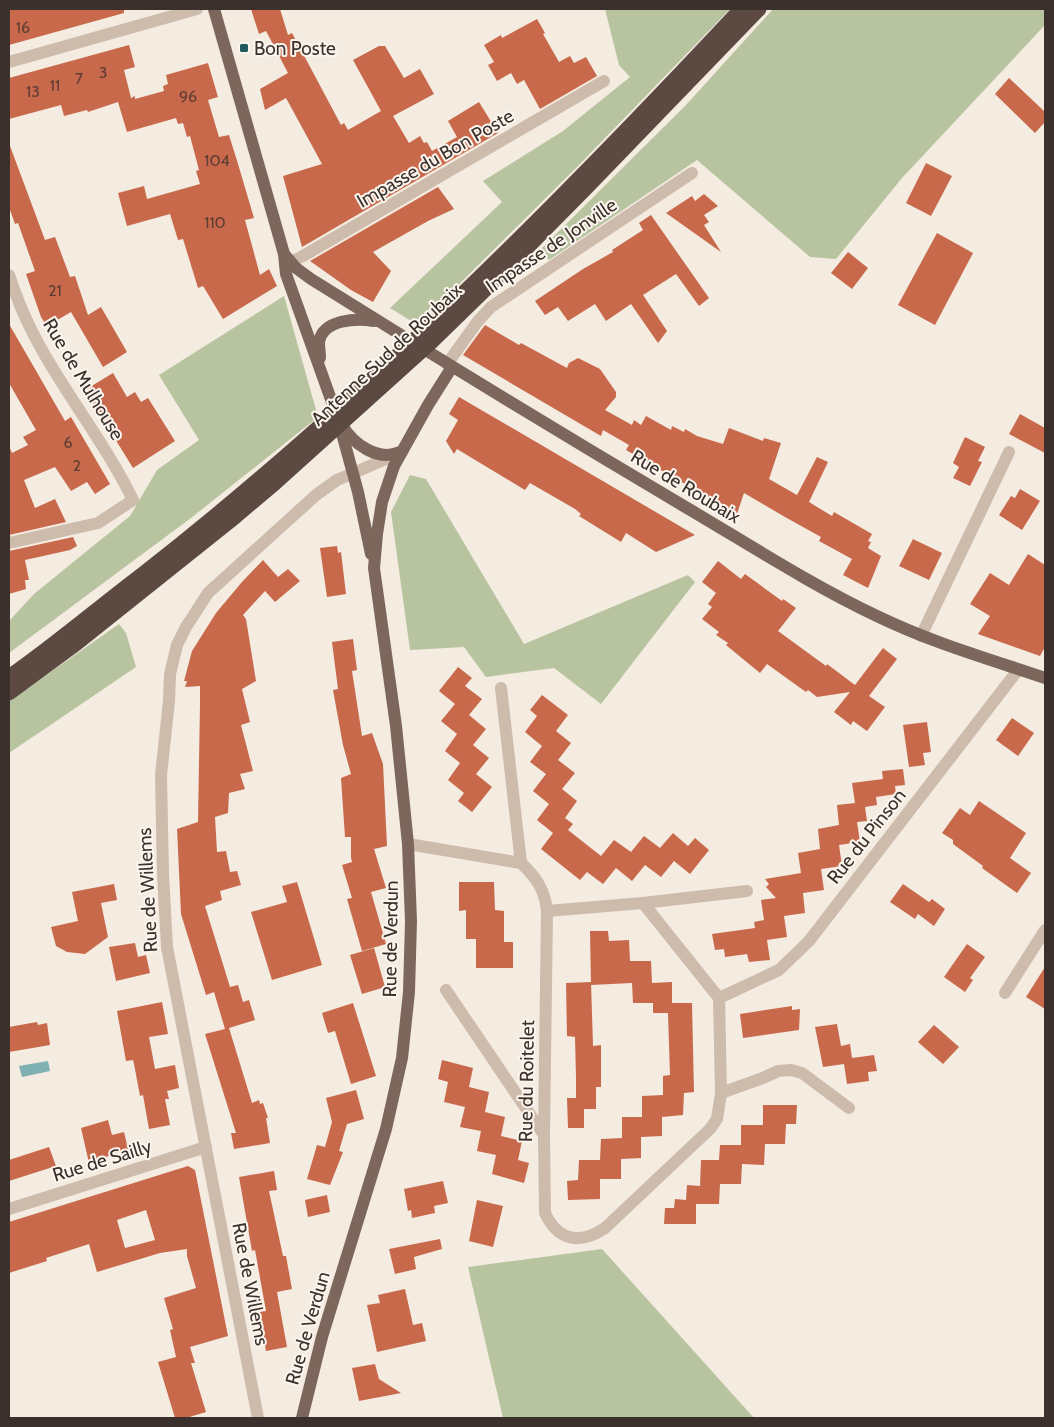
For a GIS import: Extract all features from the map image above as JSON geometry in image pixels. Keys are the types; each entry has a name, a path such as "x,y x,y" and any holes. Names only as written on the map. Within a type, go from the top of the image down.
{"highway":[{"name":"Antenne Sud de Roubaix","path":"9,677 191,538 389,363 505,252 741,9"},
{"name":"Antenne Sud de Roubaix","path":"9,693 77,643 230,521 312,450 467,308 759,9"}],"main road":[{"path":"214,9 287,260 286,274 338,419 348,440 353,474 374,568"},
{"path":"287,260 311,279 446,363 396,454 383,456 348,440"},
{"path":"322,372 320,341 322,335 327,330 346,320 359,319 379,322"},
{"name":"Rue de Roubaix","path":"446,363 557,432 871,614 921,636 1045,678"},
{"name":"Rue de Verdun","path":"302,1418 322,1336 369,1189 395,1092 404,1042 409,992 411,921 408,844 396,726 374,568 382,502 396,454"}],"street":[{"path":"9,62 197,9"},
{"name":"Impasse du Bon Poste","path":"287,260 604,81"},
{"name":"Impasse de Jonville","path":"446,363 491,307 692,173"},
{"name":"Rue de Mulhouse","path":"9,274 26,320 39,344 121,476 133,500 98,523 9,543"},
{"path":"921,636 1009,452"},
{"name":"Rue de Willems","path":"258,1418 167,948 161,776 172,661 186,627 208,593 316,495 338,480 396,454"},
{"name":"Rue du Pinson","path":"719,998 778,970 793,958 809,940 1018,670"},
{"path":"408,844 521,863 501,688"},
{"name":"Rue du Roitelet","path":"521,863 532,874 542,889 547,911 544,1135 545,1213 555,1229 563,1235 584,1239 600,1232 710,1129 717,1119 721,1093"},
{"path":"547,911 643,903 747,891"},
{"path":"643,903 719,998 721,1093 778,1071 791,1070 802,1073 849,1108"},
{"path":"1005,993 1045,930"},
{"path":"446,990 544,1135"},
{"name":"Rue de Sailly","path":"9,1209 206,1148"}],"green space":[{"path":"605,9 730,9 577,167 418,325 390,308 502,202 483,181 563,131 630,77 619,65"},
{"path":"773,9 1045,9 1045,25 902,178 836,259 810,257 697,160 549,260 539,251 686,105"},
{"path":"284,296 318,417 191,518 9,653 9,621 34,594 130,516 157,470 199,440 159,375"},
{"path":"410,475 426,479 524,644 688,575 695,582 601,704 554,668 486,677 464,647 410,650 391,512"},
{"path":"119,624 126,633 136,667 9,753 9,701"},
{"path":"602,1249 754,1418 503,1418 468,1267"}],"water":[{"path":"48,1061 50,1071 22,1077 19,1066"}],"building":[{"path":"9,9 124,9 124,13 9,45"},
{"path":"251,9 280,9 288,35 292,33 341,125 344,123 348,130 381,111 353,60 379,46 385,46 404,78 420,69 434,94 393,116 409,143 420,136 424,143 427,142 432,151 457,137 448,121 479,102 498,133 302,247 283,176 322,164 286,98 265,110 260,89 288,73 266,31 259,34"},
{"path":"537,19 559,62 570,56 574,63 586,57 597,76 540,109 524,80 517,84 511,73 497,81 488,65 494,62 484,45 501,35 502,38"},
{"path":"129,45 135,67 124,70 131,98 135,96 135,99 164,91 163,86 168,84 166,75 208,63 218,97 208,100 219,137 229,135 238,164 254,218 245,220 260,275 269,269 277,286 223,319 203,286 198,288 183,239 178,240 170,214 127,226 118,193 144,186 147,199 200,184 196,171 199,170 190,136 187,137 183,123 178,124 176,118 127,132 118,102 88,112 87,110 64,116 61,105 9,119 9,78"},
{"path":"1009,78 1045,112 1045,122 1035,133 995,94"},
{"path":"10,146 45,240 55,237 70,277 75,276 88,315 101,307 127,352 103,367 71,312 47,326 41,317 26,274 35,271 18,223 15,224 9,207"},
{"path":"926,163 952,176 931,216 906,203"},
{"path":"438,187 454,209 428,221 373,252 391,271 373,302 351,290 310,261"},
{"path":"704,194 718,206 704,215 709,222 704,225 721,252 666,213 692,196 695,201"},
{"path":"651,215 709,298 699,306 676,274 643,295 667,331 658,343 631,304 606,321 595,304 568,321 558,307 545,315 535,301 583,269 613,252 612,250 643,230 639,223"},
{"path":"937,233 973,253 935,325 898,305"},
{"path":"848,252 868,268 852,289 831,273"},
{"path":"9,324 65,421 71,417 110,484 95,494 87,482 71,491 55,467 24,480 35,508 55,499 66,522 9,535 9,446 12,453 28,445 23,437 36,430 9,383"},
{"path":"485,325 519,345 521,343 567,368 569,363 578,358 600,369 616,392 616,397 605,410 632,425 634,420 641,425 646,416 671,430 672,426 684,432 685,429 697,436 723,444 729,428 763,441 764,438 781,443 769,479 797,495 817,457 828,462 809,502 832,516 834,512 872,534 868,541 871,542 868,548 881,556 868,588 843,575 852,559 819,541 821,537 744,493 737,514 626,450 629,445 603,430 601,436 463,355"},
{"path":"113,373 127,397 135,392 141,402 148,398 175,441 133,468 85,390"},
{"path":"459,397 695,535 656,552 626,533 621,542 579,516 581,514 575,509 530,483 525,490 457,449 454,454 446,441 458,420 449,414"},
{"path":"1020,414 1045,428 1045,453 1009,434"},
{"path":"965,437 985,447 978,461 982,462 970,486 953,478 959,467 953,463"},
{"path":"1020,489 1040,501 1022,530 999,515 1011,496 1015,498"},
{"path":"73,537 77,546 70,550 25,560 29,580 25,580 26,589 9,594 9,551"},
{"path":"913,539 942,553 929,580 899,566"},
{"path":"337,546 338,553 341,552 346,594 327,597 320,548"},
{"path":"1028,554 1045,565 1045,647 1040,656 978,634 990,616 970,604 990,573 1009,585"},
{"path":"263,560 278,577 288,569 300,581 275,602 265,591 243,615 246,619 256,681 242,689 250,722 241,725 253,771 240,774 245,789 229,793 228,813 215,817 217,852 226,851 230,872 237,871 241,885 220,891 222,900 205,906 230,987 238,985 243,1002 249,1000 255,1020 229,1028 252,1103 259,1100 260,1104 263,1103 268,1118 266,1118 270,1143 234,1149 231,1133 236,1133 205,1034 225,1029 214,992 206,995 181,914 177,829 198,822 200,704 200,686 185,687 187,681 184,681 192,651 216,613"},
{"path":"718,561 741,579 745,574 782,601 783,599 796,608 778,631 855,685 883,648 897,659 869,696 885,707 867,731 853,721 851,725 834,712 850,692 817,697 808,690 806,692 767,664 760,673 726,645 728,643 716,635 719,632 702,619 712,607 708,604 716,593 702,582"},
{"path":"353,639 357,670 352,671 362,736 372,733 383,764 387,846 374,849 386,888 371,892 386,944 362,951 347,899 352,898 342,865 352,862 351,837 345,837 341,778 351,774 343,745 333,690 338,689 332,642"},
{"path":"458,667 472,678 465,686 482,699 469,715 486,729 473,745 489,758 476,774 492,787 472,812 458,801 464,793 448,780 460,763 445,751 457,734 441,721 455,704 439,691"},
{"path":"542,695 568,715 556,731 571,743 558,760 575,773 562,789 577,801 565,818 573,824 568,830 601,856 614,840 631,852 644,836 660,848 673,833 688,846 695,838 709,850 690,874 674,861 661,877 645,865 632,881 616,868 603,884 587,872 580,880 541,849 553,833 537,820 549,804 533,791 546,774 530,762 542,746 525,732 537,716 530,710"},
{"path":"1012,718 1034,733 1018,756 996,740"},
{"path":"927,722 931,752 923,753 925,765 909,767 903,725"},
{"path":"903,769 905,785 895,786 896,794 876,797 877,805 865,807 867,821 857,822 860,842 839,845 842,866 821,869 824,890 803,893 805,913 784,916 787,937 767,940 770,960 749,962 747,954 725,957 724,949 715,950 712,934 755,928 754,922 764,920 761,900 776,898 766,887 769,884 765,879 801,873 798,853 820,849 818,829 839,825 837,805 855,803 852,783 883,779 882,771"},
{"path":"979,801 1026,833 1010,858 1031,873 1017,893 982,868 983,866 953,844 953,840 942,833 960,808 970,815"},
{"path":"297,882 322,965 272,980 251,912 287,902 282,886"},
{"path":"459,882 494,882 495,910 504,911 504,942 513,942 513,968 476,968 476,939 466,939 466,910 459,911"},
{"path":"114,884 117,900 101,903 108,937 85,954 67,952 56,946 51,927 78,921 72,892"},
{"path":"903,884 929,902 932,899 945,909 934,926 918,914 915,919 890,902"},
{"path":"590,931 608,931 609,941 629,940 630,961 651,961 652,983 672,982 672,1003 692,1003 694,1092 684,1093 683,1115 662,1117 662,1136 641,1137 641,1158 621,1159 621,1179 600,1179 600,1199 568,1200 567,1181 578,1180 579,1160 600,1160 601,1139 622,1138 622,1117 642,1117 642,1096 663,1095 663,1076 670,1075 668,1013 653,1013 653,1003 633,1003 632,983 591,985"},
{"path":"135,943 138,957 146,955 150,973 116,981 109,947"},
{"path":"967,944 985,957 970,978 973,980 965,992 944,977"},
{"path":"374,948 385,987 362,994 350,955"},
{"path":"1045,967 1045,1009 1026,997"},
{"path":"591,982 593,1046 601,1045 601,1087 596,1087 596,1109 584,1109 584,1128 568,1128 567,1098 576,1098 576,1077 575,1037 567,1036 566,983"},
{"path":"162,1002 168,1034 149,1037 155,1069 175,1065 179,1088 167,1091 169,1099 165,1099 170,1125 149,1129 143,1095 140,1096 133,1060 126,1061 117,1011"},
{"path":"353,1003 376,1076 351,1084 335,1031 328,1033 322,1013"},
{"path":"792,1006 792,1010 800,1009 799,1030 743,1038 740,1014"},
{"path":"37,1022 38,1025 47,1023 50,1045 9,1052 9,1027"},
{"path":"837,1024 841,1046 850,1044 852,1058 874,1055 877,1071 868,1072 869,1081 847,1084 844,1064 823,1067 815,1027"},
{"path":"934,1025 959,1047 943,1064 918,1042"},
{"path":"442,1060 473,1068 469,1087 489,1092 485,1112 505,1117 501,1136 522,1141 518,1160 529,1163 524,1183 492,1174 496,1155 477,1151 481,1131 460,1127 465,1107 444,1102 448,1082 438,1079"},
{"path":"356,1090 364,1119 347,1124 339,1151 343,1152 330,1185 307,1179 317,1145 325,1147 332,1122 326,1098"},
{"path":"763,1105 797,1105 796,1124 786,1124 785,1144 765,1144 764,1165 742,1164 741,1184 720,1184 719,1204 696,1204 696,1224 664,1224 665,1208 674,1208 675,1199 686,1200 687,1185 700,1186 701,1160 719,1160 720,1145 741,1145 741,1125 763,1125"},
{"path":"108,1120 112,1135 124,1132 128,1149 89,1163 81,1128"},
{"path":"49,1147 56,1166 9,1181 9,1160"},
{"path":"188,1166 195,1170 228,1336 190,1347 195,1363 191,1363 206,1412 186,1418 175,1418 158,1362 176,1357 170,1330 173,1329 164,1298 196,1288 187,1256 187,1249 160,1253 97,1272 89,1244 46,1258 47,1261 9,1273 9,1222","holes":["146,1210 155,1240 125,1248 117,1220"]},
{"path":"274,1171 277,1190 269,1191 283,1256 286,1256 292,1289 277,1292 287,1347 266,1351 259,1312 266,1311 255,1250 252,1251 239,1177"},
{"path":"443,1181 448,1203 434,1206 435,1213 412,1218 411,1210 408,1211 404,1189"},
{"path":"327,1195 330,1212 308,1217 305,1200"},
{"path":"477,1200 503,1206 493,1247 469,1241"},
{"path":"440,1239 442,1249 414,1257 416,1269 395,1274 389,1249"},
{"path":"405,1289 413,1325 422,1323 426,1341 377,1352 367,1305 380,1303 378,1295"},
{"path":"375,1364 379,1379 401,1393 359,1401 352,1368"}],"place":[{"name":"Bon Poste","path":"244,48"}]}
